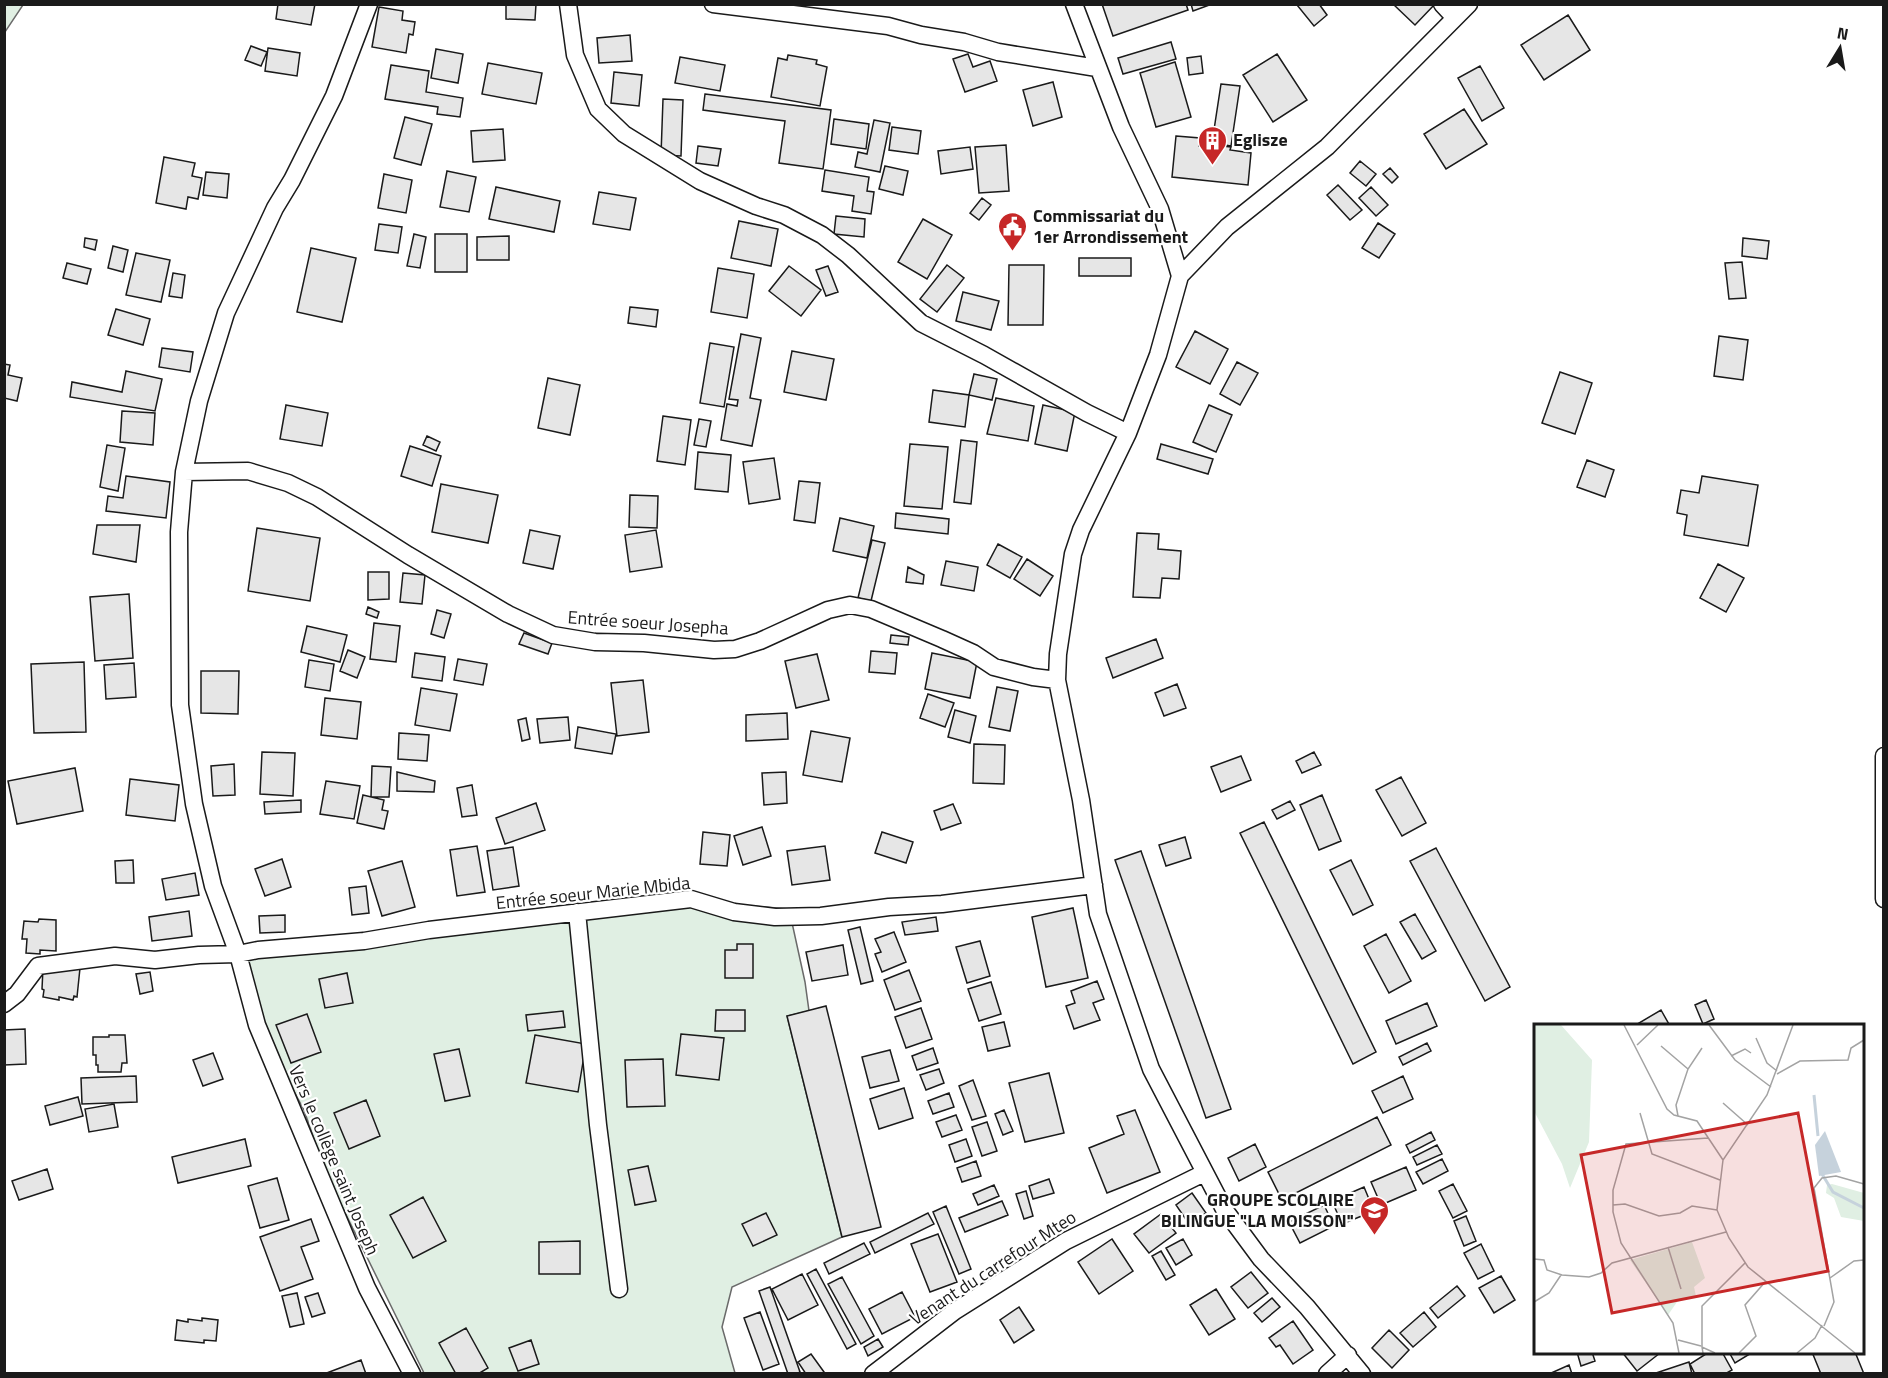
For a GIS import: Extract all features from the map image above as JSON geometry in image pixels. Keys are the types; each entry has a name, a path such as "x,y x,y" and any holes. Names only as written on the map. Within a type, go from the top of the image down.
{"street":[{"name":"Vers le collège saint Joseph","path":"369,4 356,44 334,96 292,180 275,208 226,313 199,401 184,472 179,532 180,705 194,804 213,886 238,954 257,1025 367,1288 412,1374"},
{"path":"568,4 574,55 598,109 624,134 700,181 756,206 784,215 822,235 849,255 921,323 1128,433"},
{"path":"713,4 888,26 921,35 964,42 998,52 1097,68"},
{"path":"1074,4 1121,127 1160,209 1180,276"},
{"path":"1442,4 1455,18"},
{"path":"1362,1374 1306,1307 1261,1259 1224,1209 1151,1069 1098,914 1081,800 1057,680 1058,654 1073,554 1081,530 1128,433 1158,355 1180,276 1227,227 1327,147 1469,4"},
{"name":"Entrée soeur Josepha","path":"184,472 248,471 288,483 317,496 408,555 508,614 553,635 595,642 644,643 714,650 735,649 760,641 828,610 850,605 871,609 942,639 973,653 994,667 1033,677 1057,680"},
{"path":"1884,756 1884,899"},
{"name":"Entrée soeur Marie Mbida","path":"4,1004 17,994 38,966 115,956 155,960 199,955 238,954 258,950 364,941 429,930 692,899 734,912 776,917 821,916 1094,885"},
{"path":"577,912 598,1125 619,1289"},
{"name":"Venant du carrefour Mteo","path":"873,1374 956,1311 1066,1241 1204,1173"},
{"path":"1327,1374 1348,1355"}],"green space":[{"path":"4,5 23,5 5,32"},
{"path":"690,901 789,909 809,1011 787,1016 842,1237 732,1287 722,1327 735,1373 424,1373 326,1174 304,1110 276,1058 243,958"}],"building":[{"path":"278,4 315,4 311,25 276,19"},
{"path":"506,4 536,4 535,20 506,19"},
{"path":"1102,4 1186,4 1188,10 1113,36"},
{"path":"1191,4 1212,4 1193,11"},
{"path":"1319,4 1327,15 1314,26 1297,5"},
{"path":"1393,4 1435,4 1415,25"},
{"path":"379,7 403,11 402,20 415,22 413,35 409,34 406,53 372,47"},
{"path":"1568,15 1590,50 1544,80 1521,45"},
{"path":"630,35 632,61 599,63 597,38"},
{"path":"1171,42 1176,59 1123,74 1118,58"},
{"path":"251,46 267,52 261,66 245,60"},
{"path":"268,48 300,53 297,76 265,71"},
{"path":"436,49 463,54 458,83 431,78"},
{"path":"968,54 973,67 990,61 997,81 965,92 953,59"},
{"path":"1277,54 1307,100 1273,122 1243,75"},
{"path":"788,55 817,60 816,64 827,67 820,106 771,97 778,58 787,60"},
{"path":"1201,56 1203,73 1189,75 1187,58"},
{"path":"680,57 725,65 720,91 675,83"},
{"path":"1175,62 1191,117 1156,127 1140,73"},
{"path":"488,63 542,73 536,104 482,94"},
{"path":"391,65 429,71 426,92 463,98 460,117 437,114 438,107 385,99"},
{"path":"1480,66 1504,108 1482,121 1458,78"},
{"path":"614,72 642,75 639,106 611,103"},
{"path":"1053,82 1062,117 1033,126 1023,90"},
{"path":"1221,84 1240,86 1231,146 1212,143"},
{"path":"705,94 831,110 823,169 779,163 785,121 703,110"},
{"path":"663,99 683,100 681,156 661,155"},
{"path":"1464,109 1487,144 1446,169 1424,134"},
{"path":"405,117 432,124 421,165 394,158"},
{"path":"834,119 869,124 866,149 831,144"},
{"path":"874,120 890,123 880,172 855,167 858,152 867,154"},
{"path":"892,127 921,131 918,154 889,150"},
{"path":"503,129 505,160 473,162 471,131"},
{"name":"Eglisze","path":"1176,136 1200,138 1199,146 1231,147 1230,150 1251,153 1248,185 1172,177"},
{"path":"1006,145 1009,191 979,193 975,147"},
{"path":"698,146 721,149 718,166 696,163"},
{"path":"970,147 973,169 941,174 938,151"},
{"path":"164,157 195,163 192,176 202,178 198,199 188,197 186,209 156,203"},
{"path":"1360,161 1376,174 1366,186 1350,173"},
{"path":"885,166 908,171 903,195 879,189"},
{"path":"1390,168 1398,177 1392,183 1383,174"},
{"path":"825,170 869,177 867,191 874,192 871,214 852,211 854,196 822,191"},
{"path":"447,171 476,177 469,212 440,207"},
{"path":"206,172 229,174 227,198 203,195"},
{"path":"384,174 412,180 406,213 378,208"},
{"path":"1338,185 1362,210 1350,220 1327,195"},
{"path":"496,187 560,201 554,232 489,219"},
{"path":"1371,187 1388,205 1376,216 1359,198"},
{"path":"599,192 636,198 630,230 593,224"},
{"path":"982,198 991,205 979,220 970,213"},
{"path":"836,216 865,219 864,237 834,234"},
{"path":"923,219 952,235 927,279 898,262"},
{"path":"739,221 778,229 771,266 731,258"},
{"path":"1378,223 1395,234 1379,258 1362,248"},
{"path":"379,224 402,227 398,253 375,250"},
{"path":"414,234 426,237 420,268 407,266"},
{"path":"435,234 467,234 467,272 435,272"},
{"path":"509,236 509,260 477,260 477,237"},
{"path":"85,238 97,240 95,250 84,247"},
{"path":"1743,238 1769,241 1767,259 1742,256"},
{"path":"113,246 128,250 123,272 108,268"},
{"path":"311,248 356,258 342,322 297,312"},
{"path":"136,253 170,260 161,302 126,295"},
{"path":"1079,258 1131,258 1131,276 1079,276"},
{"path":"1742,262 1746,298 1729,299 1725,263"},
{"path":"67,263 91,269 87,284 63,278"},
{"path":"947,265 964,278 937,312 920,299"},
{"path":"1009,265 1044,265 1043,325 1008,325"},
{"path":"789,266 821,290 801,316 769,291"},
{"path":"828,266 838,292 826,296 816,270"},
{"path":"718,268 754,274 747,318 711,312"},
{"path":"173,273 185,275 182,298 169,296"},
{"path":"963,292 999,301 991,330 956,321"},
{"path":"630,307 658,310 656,327 628,323"},
{"path":"116,309 150,319 143,345 108,335"},
{"path":"1195,331 1228,349 1210,384 1176,367"},
{"path":"741,334 761,338 750,398 761,400 752,446 721,440 727,404 737,406 738,400 729,399"},
{"path":"1719,336 1748,340 1743,380 1714,376"},
{"path":"710,343 734,347 724,407 700,403"},
{"path":"162,348 193,352 190,372 159,367"},
{"path":"792,351 834,359 826,400 784,392"},
{"path":"1237,362 1258,373 1240,405 1220,394"},
{"path":"4,364 10,365 8,375 22,378 17,401 4,398"},
{"path":"126,371 162,379 155,411 70,397 72,382 122,392"},
{"path":"1560,372 1592,383 1575,434 1542,423"},
{"path":"974,374 997,379 992,400 969,395"},
{"path":"548,378 580,385 570,435 538,428"},
{"path":"933,390 969,395 965,427 929,422"},
{"path":"996,398 1034,406 1028,441 987,434"},
{"path":"286,405 328,413 322,446 280,439"},
{"path":"1043,405 1075,412 1067,451 1035,444"},
{"path":"1209,405 1232,415 1216,452 1193,442"},
{"path":"122,411 155,413 153,445 120,442"},
{"path":"663,416 691,420 685,465 657,461"},
{"path":"699,419 711,421 706,447 694,445"},
{"path":"427,436 440,442 436,451 423,445"},
{"path":"961,440 977,442 971,504 954,502"},
{"path":"910,444 948,447 942,509 904,506"},
{"path":"1161,444 1213,459 1208,474 1157,459"},
{"path":"107,445 125,448 118,491 100,487"},
{"path":"410,446 441,456 432,486 401,476"},
{"path":"698,452 731,455 728,492 695,489"},
{"path":"774,458 780,499 749,504 743,462"},
{"path":"1587,460 1614,470 1605,497 1577,487"},
{"path":"126,476 170,482 166,518 106,511 108,496 123,498"},
{"path":"1702,476 1758,485 1748,546 1684,535 1687,515 1677,513 1681,490 1699,493"},
{"path":"799,481 820,483 815,523 794,520"},
{"path":"441,484 498,495 488,543 432,532"},
{"path":"630,495 658,496 657,528 629,527"},
{"path":"896,513 949,519 948,534 895,528"},
{"path":"840,518 874,526 867,558 833,551"},
{"path":"97,525 140,525 136,562 93,554"},
{"path":"257,528 320,538 310,601 248,591"},
{"path":"530,530 560,536 553,569 523,563"},
{"path":"656,530 662,567 630,572 625,535"},
{"path":"1137,533 1159,534 1158,549 1181,551 1179,579 1162,578 1160,598 1133,597"},
{"path":"872,540 885,543 871,601 858,598"},
{"path":"998,544 1022,557 1010,578 987,565"},
{"path":"1027,559 1053,576 1040,596 1014,579"},
{"path":"946,561 978,567 974,591 941,585"},
{"path":"1718,564 1744,578 1726,612 1700,598"},
{"path":"908,567 924,575 923,584 906,582"},
{"path":"368,572 389,572 389,599 368,600"},
{"path":"403,573 425,575 422,604 400,602"},
{"path":"129,594 133,658 95,661 90,597"},
{"path":"368,607 379,612 377,618 366,614"},
{"path":"437,610 451,614 444,638 431,634"},
{"path":"374,623 400,626 396,662 370,659"},
{"path":"307,626 347,635 340,662 301,652"},
{"path":"524,633 552,643 548,654 519,644"},
{"path":"891,635 909,637 908,645 890,643"},
{"path":"1156,639 1163,658 1113,678 1106,658"},
{"path":"348,650 365,657 357,678 340,671"},
{"path":"871,651 897,653 895,674 869,672"},
{"path":"415,653 445,657 442,681 412,677"},
{"path":"932,653 977,662 970,698 925,689"},
{"path":"817,654 829,700 796,708 785,661"},
{"path":"458,659 487,664 483,685 454,680"},
{"path":"309,660 334,664 330,691 305,687"},
{"path":"84,662 86,732 34,733 31,664"},
{"path":"134,663 136,697 106,699 104,665"},
{"path":"201,671 239,671 238,714 201,713"},
{"path":"643,680 649,732 617,736 611,683"},
{"path":"1177,684 1186,708 1164,716 1155,693"},
{"path":"997,687 1018,691 1010,731 989,727"},
{"path":"421,688 457,694 450,731 415,725"},
{"path":"928,694 954,703 945,727 920,718"},
{"path":"325,698 361,702 357,739 321,735"},
{"path":"955,710 976,716 970,743 948,737"},
{"path":"787,713 788,739 746,741 746,715"},
{"path":"568,717 570,740 540,743 537,719"},
{"path":"526,718 530,739 522,741 518,720"},
{"path":"578,727 616,734 612,754 575,748"},
{"path":"811,731 850,738 842,782 803,775"},
{"path":"399,733 429,735 427,761 398,759"},
{"path":"974,744 1005,745 1004,784 973,783"},
{"path":"262,752 295,753 293,796 260,794"},
{"path":"1314,752 1321,765 1302,773 1296,761"},
{"path":"1241,756 1251,780 1221,792 1211,767"},
{"path":"234,764 235,795 213,796 211,766"},
{"path":"372,766 391,767 389,797 371,797"},
{"path":"75,768 83,811 17,824 8,781"},
{"path":"397,772 435,781 434,792 397,791"},
{"path":"786,772 787,803 764,805 762,773"},
{"path":"1401,777 1426,823 1402,836 1376,790"},
{"path":"130,779 179,785 175,821 126,815"},
{"path":"326,781 360,786 354,819 320,814"},
{"path":"472,785 477,815 462,817 457,788"},
{"path":"363,795 384,800 382,810 388,811 384,829 357,823"},
{"path":"1322,795 1341,841 1319,850 1300,805"},
{"path":"301,800 301,812 265,814 264,802"},
{"path":"1290,801 1295,810 1277,819 1272,810"},
{"path":"536,803 545,830 505,844 496,818"},
{"path":"953,804 961,823 941,830 934,811"},
{"path":"1264,822 1376,1052 1353,1064 1240,833"},
{"path":"762,827 771,856 743,865 734,836"},
{"path":"703,832 730,835 727,866 700,864"},
{"path":"882,832 913,842 906,863 875,853"},
{"path":"1185,837 1191,858 1166,866 1159,845"},
{"path":"477,846 485,892 457,896 450,850"},
{"path":"825,846 830,880 792,885 787,851"},
{"path":"513,847 519,886 493,890 487,851"},
{"path":"1436,848 1510,987 1485,1001 1410,861"},
{"path":"1141,851 1231,1109 1206,1118 1115,860"},
{"path":"282,859 291,887 265,896 255,869"},
{"path":"133,860 134,883 116,883 115,861"},
{"path":"1351,860 1373,905 1353,915 1330,870"},
{"path":"402,861 415,907 382,916 368,871"},
{"path":"195,873 199,895 166,900 162,879"},
{"path":"366,886 369,913 352,915 349,888"},
{"path":"1073,908 1088,978 1046,987 1032,917"},
{"path":"189,911 192,936 152,941 149,917"},
{"path":"1415,914 1436,951 1422,959 1400,922"},
{"path":"285,915 285,932 260,933 259,916"},
{"path":"936,917 938,931 905,935 902,922"},
{"path":"39,919 56,920 56,951 40,950 40,954 26,953 27,939 22,939 24,921 38,922"},
{"path":"860,927 873,981 861,984 848,930"},
{"path":"894,932 906,962 882,972 875,954 881,952 875,939"},
{"path":"1386,934 1411,981 1389,993 1364,946"},
{"path":"980,941 990,976 967,983 956,947"},
{"path":"737,944 753,944 753,978 725,978 725,950 737,950"},
{"path":"843,945 848,975 812,981 806,952"},
{"path":"43,968 80,968 77,997 74,996 73,1000 59,997 59,1000 43,997"},
{"path":"909,970 921,1001 895,1010 884,980"},
{"path":"150,972 153,991 140,994 136,974"},
{"path":"347,973 353,1003 325,1008 319,979"},
{"path":"1097,981 1104,999 1093,1003 1100,1020 1074,1029 1066,1006 1075,1003 1071,991"},
{"path":"991,982 1001,1014 979,1021 968,989"},
{"path":"1706,1000 1714,1019 1703,1024 1695,1005"},
{"path":"1427,1003 1437,1026 1396,1044 1386,1021"},
{"path":"826,1006 881,1227 842,1237 787,1016"},
{"path":"921,1008 932,1039 906,1048 895,1017"},
{"path":"716,1010 745,1010 745,1031 715,1031"},
{"path":"1661,1010 1669,1024 1637,1024"},
{"path":"563,1011 565,1027 528,1031 526,1015"},
{"path":"307,1014 321,1052 291,1063 276,1025"},
{"path":"1004,1022 1010,1046 988,1051 982,1027"},
{"path":"25,1029 26,1064 4,1065 4,1030"},
{"path":"681,1034 724,1038 719,1080 676,1075"},
{"path":"109,1035 125,1035 127,1063 122,1063 121,1072 98,1072 96,1055 93,1055 93,1037 109,1037"},
{"path":"535,1035 586,1044 578,1092 526,1083"},
{"path":"1427,1043 1431,1051 1403,1065 1399,1057"},
{"path":"933,1048 938,1063 917,1070 912,1056"},
{"path":"459,1049 470,1096 445,1101 434,1054"},
{"path":"890,1050 899,1081 870,1088 862,1057"},
{"path":"213,1053 223,1079 203,1086 193,1060"},
{"path":"663,1059 665,1106 627,1107 625,1060"},
{"path":"939,1069 944,1083 926,1090 920,1075"},
{"path":"1049,1073 1064,1133 1025,1142 1009,1083"},
{"path":"136,1076 137,1102 82,1104 81,1078"},
{"path":"1403,1076 1413,1099 1383,1113 1372,1091"},
{"path":"973,1080 986,1116 972,1120 959,1086"},
{"path":"904,1088 913,1118 879,1129 870,1099"},
{"path":"949,1093 954,1107 933,1114 928,1101"},
{"path":"78,1097 83,1116 50,1125 45,1106"},
{"path":"366,1100 380,1136 349,1149 334,1113"},
{"path":"114,1104 118,1127 89,1132 85,1109"},
{"path":"1004,1110 1013,1131 1003,1135 995,1114"},
{"path":"1135,1110 1160,1172 1107,1193 1089,1148 1124,1134 1117,1116"},
{"path":"956,1115 962,1130 942,1137 936,1122"},
{"path":"1377,1117 1391,1145 1282,1200 1268,1172"},
{"path":"987,1122 997,1151 982,1156 972,1127"},
{"path":"1431,1132 1435,1140 1410,1153 1406,1145"},
{"path":"245,1139 251,1166 178,1183 172,1157"},
{"path":"966,1139 972,1156 955,1162 949,1145"},
{"path":"1255,1144 1266,1167 1239,1181 1228,1158"},
{"path":"1437,1145 1442,1154 1417,1165 1413,1157"},
{"path":"1442,1159 1448,1171 1423,1184 1416,1172"},
{"path":"976,1161 981,1176 962,1182 957,1168"},
{"path":"648,1166 656,1201 635,1205 628,1170"},
{"path":"1406,1167 1416,1190 1381,1205 1371,1182"},
{"path":"47,1169 53,1189 19,1200 12,1181"},
{"path":"277,1178 289,1220 260,1228 248,1186"},
{"path":"1049,1179 1054,1193 1033,1199 1029,1186"},
{"path":"1453,1184 1467,1211 1453,1218 1439,1191"},
{"path":"994,1185 999,1196 978,1205 973,1194"},
{"path":"1364,1187 1374,1211 1342,1224 1332,1201"},
{"path":"1026,1191 1033,1216 1024,1219 1016,1194"},
{"path":"1192,1193 1206,1213 1189,1224 1176,1205"},
{"path":"423,1197 446,1241 413,1258 390,1215"},
{"path":"1002,1201 1008,1215 965,1232 959,1218"},
{"path":"1324,1205 1334,1226 1300,1243 1289,1222"},
{"path":"946,1206 971,1269 959,1274 933,1212"},
{"path":"766,1213 777,1235 753,1246 742,1224"},
{"path":"928,1213 934,1224 875,1253 870,1242"},
{"path":"1161,1214 1176,1233 1149,1253 1134,1234"},
{"path":"1466,1216 1476,1241 1464,1246 1454,1221"},
{"path":"311,1219 319,1241 301,1247 313,1279 280,1291 260,1237"},
{"path":"938,1234 957,1282 930,1292 911,1244"},
{"path":"1112,1239 1133,1271 1099,1294 1078,1262"},
{"path":"1183,1239 1192,1255 1176,1265 1166,1248"},
{"path":"580,1241 580,1274 539,1274 539,1242"},
{"path":"864,1243 870,1254 829,1274 824,1263"},
{"path":"1481,1244 1494,1271 1478,1279 1464,1253"},
{"path":"1161,1251 1175,1275 1166,1280 1152,1256"},
{"path":"816,1269 856,1344 847,1349 807,1274"},
{"path":"1251,1272 1268,1293 1248,1308 1231,1287"},
{"path":"802,1274 818,1305 788,1320 772,1289"},
{"path":"1501,1276 1515,1300 1494,1313 1479,1288"},
{"path":"842,1277 874,1336 861,1344 828,1284"},
{"path":"1457,1286 1465,1296 1438,1318 1430,1308"},
{"path":"770,1287 800,1372 796,1374 788,1374 759,1291"},
{"path":"1216,1289 1235,1319 1209,1335 1190,1305"},
{"path":"902,1292 915,1317 882,1334 869,1309"},
{"path":"297,1293 304,1324 290,1327 282,1296"},
{"path":"318,1293 325,1313 312,1317 305,1297"},
{"path":"1272,1298 1280,1307 1262,1322 1254,1313"},
{"path":"1019,1307 1034,1330 1014,1343 1000,1320"},
{"path":"760,1312 779,1364 763,1370 744,1318"},
{"path":"1424,1312 1436,1327 1413,1347 1400,1333"},
{"path":"202,1318 218,1320 216,1341 204,1340 204,1343 175,1340 177,1320 202,1321"},
{"path":"1293,1321 1313,1350 1293,1364 1280,1345 1276,1347 1269,1338"},
{"path":"466,1328 488,1368 478,1374 456,1374 439,1343"},
{"path":"1389,1330 1409,1350 1392,1368 1372,1348"},
{"path":"878,1339 883,1347 868,1356 864,1347"},
{"path":"531,1340 539,1364 518,1371 509,1348"},
{"path":"811,1354 824,1372 822,1374 806,1374 798,1362"},
{"path":"1578,1354 1593,1354 1595,1361 1581,1366"},
{"path":"1624,1354 1659,1354 1637,1371"},
{"path":"1706,1354 1723,1354 1732,1370 1725,1374 1695,1374 1690,1364"},
{"path":"1730,1354 1750,1354 1735,1363"},
{"path":"1813,1354 1856,1354 1864,1374 1821,1374"},
{"path":"361,1360 366,1374 324,1374"},
{"path":"1689,1362 1692,1374 1656,1373"},
{"path":"1569,1365 1572,1374 1549,1374"}],"place":[{"name":"Eglisze","path":"1212,166"},
{"name":"Commissariat du 1er Arrondissement","path":"1012,252"},
{"name":"GROUPE SCOLAIRE BILINGUE \"LA MOISSON\"","path":"1375,1236"}]}
